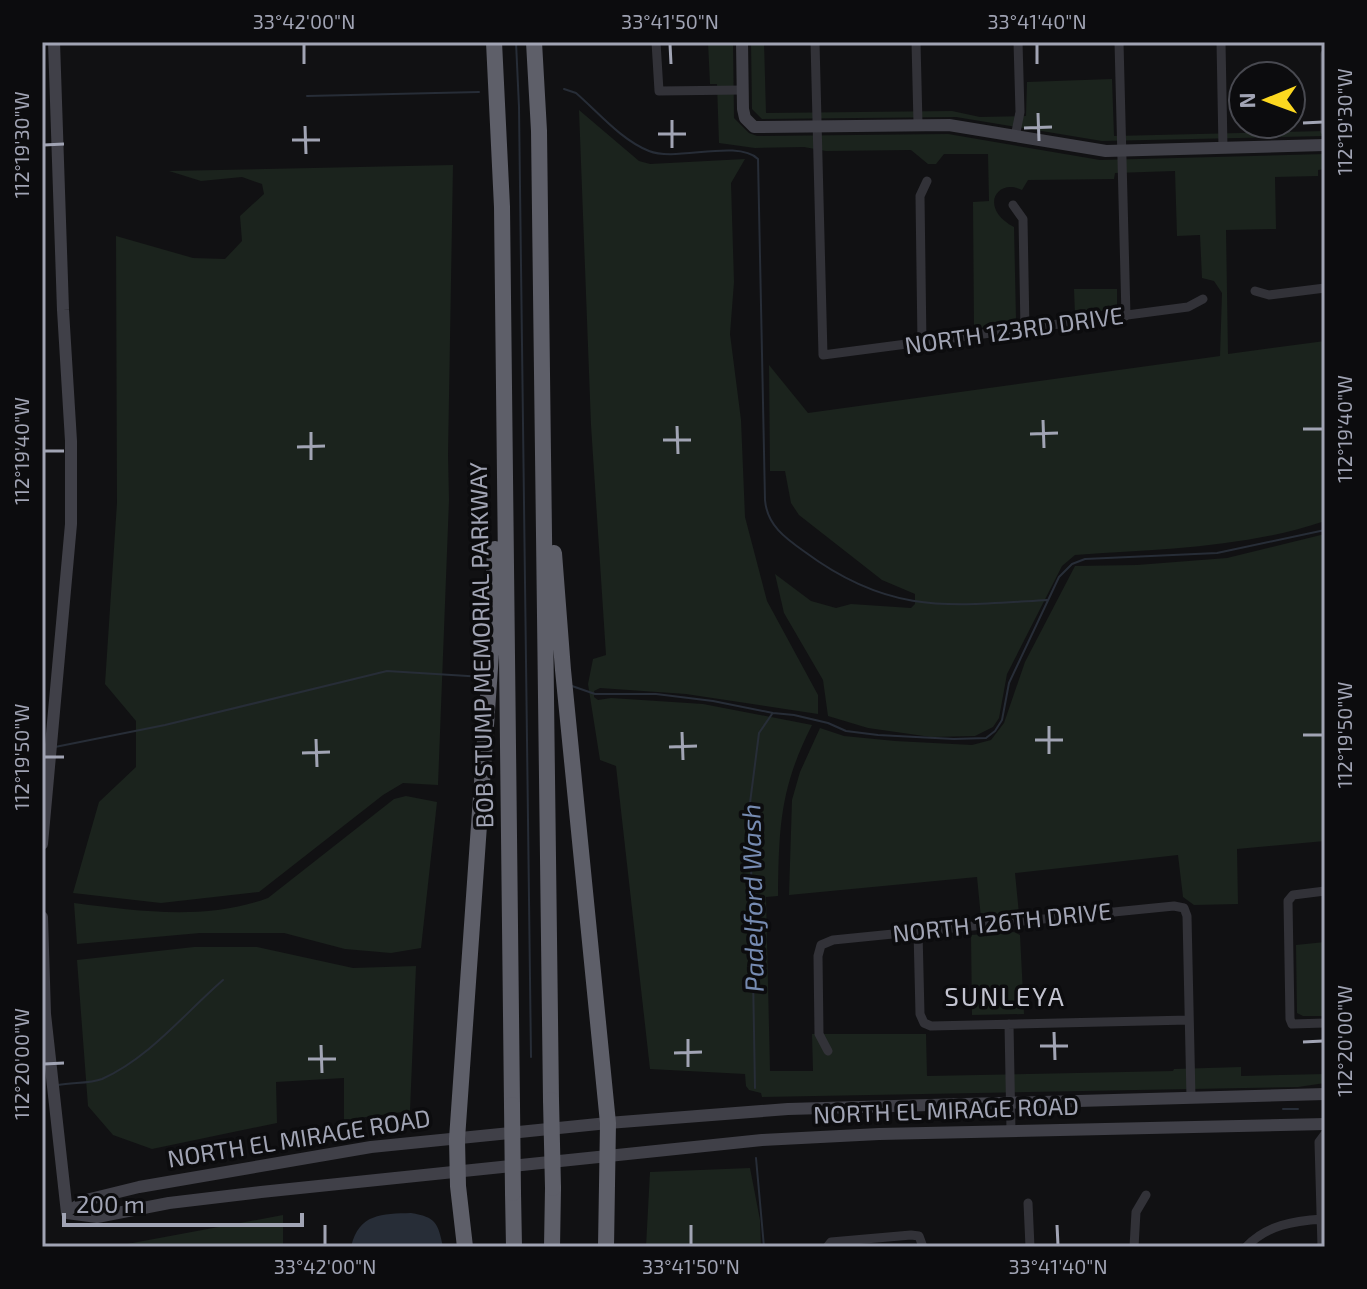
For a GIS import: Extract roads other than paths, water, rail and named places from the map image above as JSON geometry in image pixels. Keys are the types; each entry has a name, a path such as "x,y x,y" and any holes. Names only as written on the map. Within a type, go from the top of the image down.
{"highway":[{"name":"BOB STUMP MEMORIAL PARKWAY","path":"494,42 502,207 499,654 506,698 514,1247"},
{"path":"534,42 554,671 546,709 552,1247"},
{"path":"465,1247 457,1139 489,696 499,654"},
{"path":"554,671 567,709 608,1123 606,1247"}],"main road":[{"path":"42,844 71,524 71,441 63,310 54,42"},
{"path":"742,42 743,109 750,125 761,127 949,125 1093,150 1122,151 1325,145"},
{"path":"42,917 45,1014 67,1213"},
{"name":"NORTH EL MIRAGE ROAD","path":"67,1213 86,1200 139,1187 371,1147 608,1123 777,1109 1325,1094"},
{"name":"NORTH EL MIRAGE ROAD","path":"67,1213 97,1217 169,1203 762,1140 1325,1124"}],"street":[{"path":"656,42 659,91 743,90"},
{"path":"815,42 817,127"},
{"path":"916,42 918,124"},
{"path":"1015,137 1020,112 1018,42"},
{"path":"1119,42 1126,316"},
{"path":"1221,42 1223,148"},
{"path":"1325,54 1325,131"},
{"name":"NORTH 123RD DRIVE","path":"817,127 823,355 1188,307 1203,299"},
{"path":"922,344 920,196 927,181"},
{"path":"1013,205 1023,219 1025,330"},
{"path":"1255,291 1269,295 1325,288"},
{"path":"1325,891 1290,896 1292,1024 1325,1023"},
{"name":"NORTH 126TH DRIVE","path":"828,1051 819,1034 818,956 821,945 833,940 1166,906 1184,908 1187,916 1189,1020"},
{"path":"918,931 920,1014 924,1023 931,1026 1189,1020 1191,1098"},
{"path":"1009,1024 1011,1131"},
{"path":"1322,1247 1319,1142 1325,1134"},
{"path":"1134,1247 1136,1212 1146,1195"},
{"path":"1028,1203 1030,1247"},
{"path":"1246,1247 1277,1225 1322,1219"},
{"path":"827,1246 831,1242 919,1236 923,1247"}],"waterway":[{"path":"516,42 531,1057"},
{"path":"564,89 576,93 619,133 649,151 661,154 736,151 758,159 765,500 769,517 778,530 836,572 865,587 893,596 949,604 1047,600"},
{"path":"307,96 479,92"},
{"path":"572,686 595,694 656,694 713,701 794,715 846,731 954,739 986,738 1002,720 1009,683 1059,577 1072,564 1085,559 1217,553 1325,530"},
{"path":"55,747 165,725 387,671 484,677"},
{"name":"Padelford Wash","path":"755,1088 750,803 759,733 772,714"},
{"path":"58,1085 97,1081 119,1070 151,1047 223,980"},
{"path":"1283,1109 1298,1109"},
{"name":"Padelford Wash","path":"756,1158 764,1247"}],"district":[{"name":"SUNLEYA","path":"1005,997"}]}
